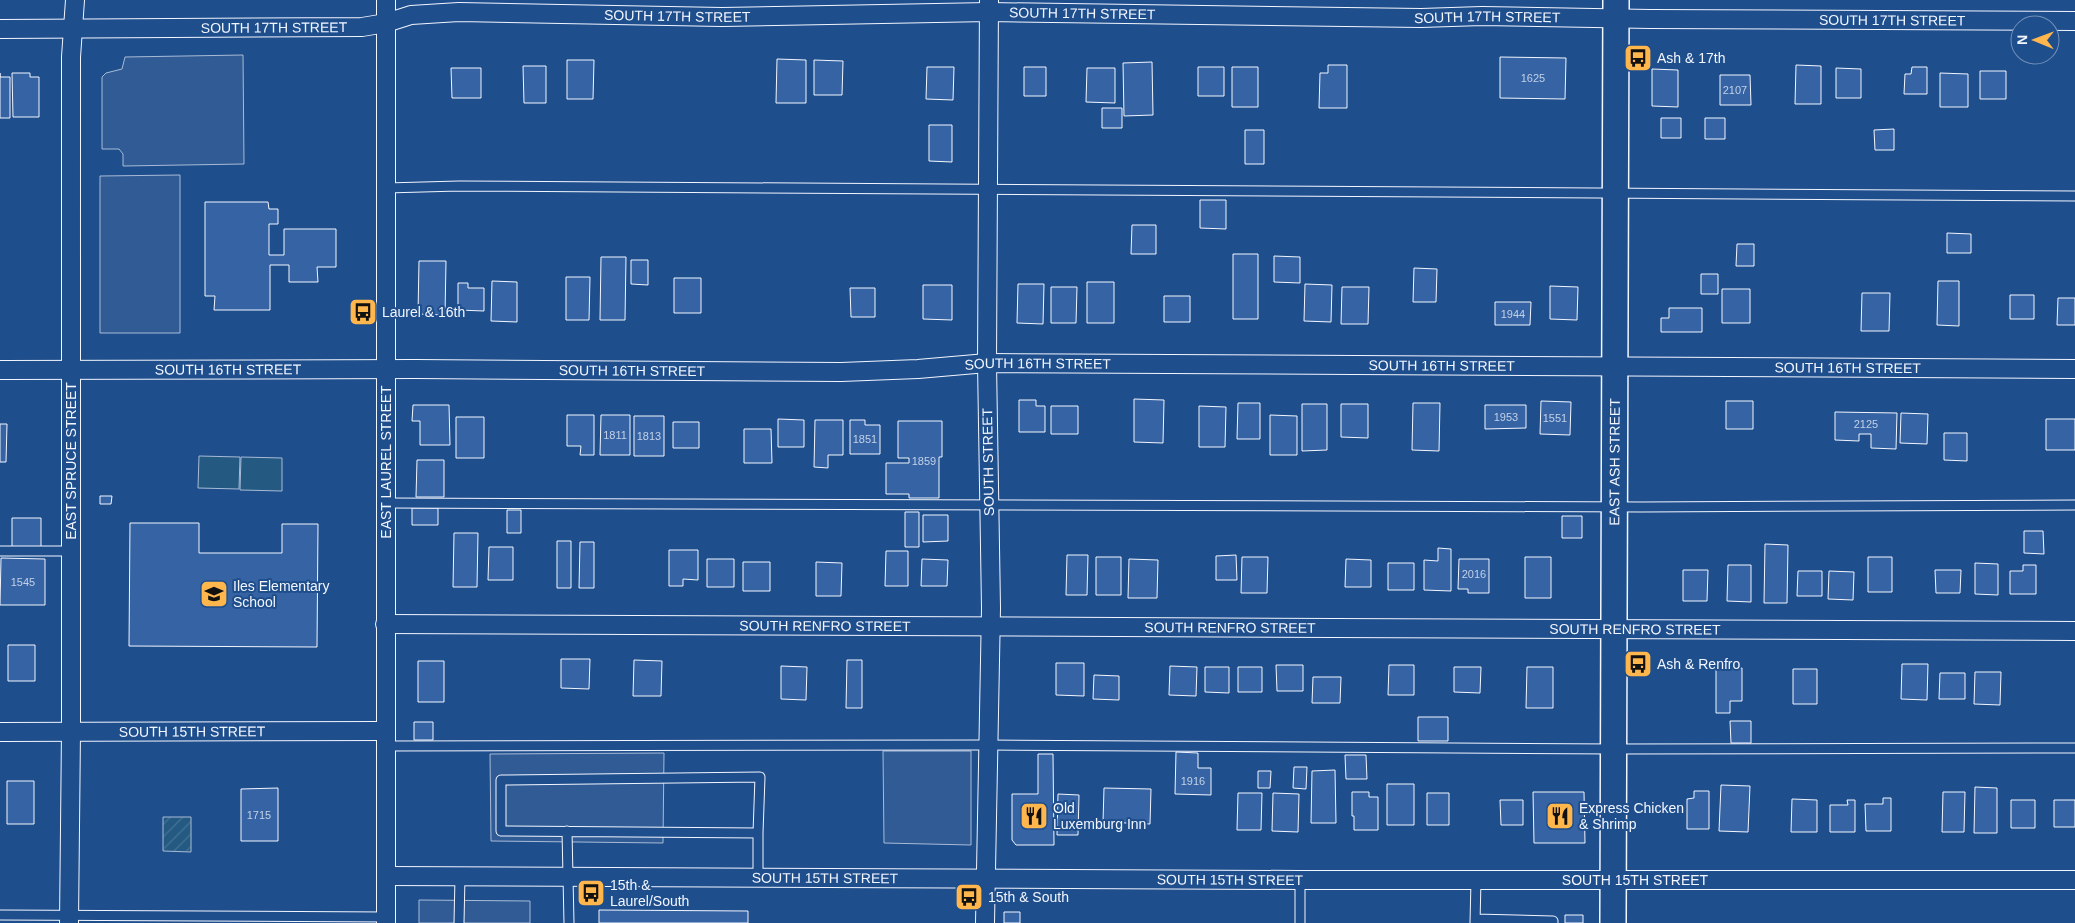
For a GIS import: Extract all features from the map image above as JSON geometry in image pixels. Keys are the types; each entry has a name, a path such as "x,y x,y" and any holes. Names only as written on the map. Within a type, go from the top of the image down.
{"street":[{"name":"EAST SPRUCE STREET","path":"69,919 71,731 71,58 75,0"},
{"name":"EAST LAUREL STREET","path":"386,0 386,920"},
{"name":"SOUTH 17TH STREET","path":"0,29 362,27 386,24 411,14 459,12 722,17 989,6 1616,9 2075,22"},
{"name":"SOUTH STREET","path":"985,923 991,627 987,362 989,6"},
{"name":"EAST ASH STREET","path":"1613,923 1616,9"},
{"name":"SOUTH 16TH STREET","path":"0,370 841,372 918,369 987,362 2075,369"},
{"name":"SOUTH RENFRO STREET","path":"385,624 2075,631"},
{"name":"SOUTH 15TH STREET","path":"0,732 71,731 385,738"},
{"name":"SOUTH 15TH STREET","path":"386,876 1300,880 2075,880"}],"lane":[{"path":"386,188 459,186 2075,196"},
{"path":"386,503 1615,507 2075,504"},
{"path":"0,551 71,551"},
{"path":"385,738 988,745 1614,749 2075,748"},
{"path":"758,834 501,831 502,780 760,777 758,877"},
{"path":"566,831 570,923"},
{"path":"459,923 460,877"},
{"path":"1300,880 1300,923"},
{"path":"1476,880 1475,921 1553,921 1554,923"},
{"path":"0,915 69,919 386,920"}],"shaded area":[{"path":"243,55 244,164 123,166 123,154 119,149 102,149 102,77 106,73 122,69 125,57"},
{"path":"180,175 180,333 100,333 100,176"},
{"path":"199,456 240,457 239,489 198,488"},
{"path":"241,457 282,458 282,491 240,490"},
{"path":"883,751 971,751 971,845 884,843"},
{"path":"664,753 663,843 491,841 490,754"},
{"path":"163,817 191,817 191,852 163,851"},
{"path":"419,900 530,901 530,923 419,923"}],"building":[{"path":"1500,57 1566,58 1565,99 1500,98"},
{"path":"777,59 806,60 806,103 776,103"},
{"path":"567,60 594,60 593,99 567,99"},
{"path":"814,60 843,61 842,95 814,95"},
{"path":"1152,62 1153,115 1124,116 1123,63"},
{"path":"1328,65 1347,65 1347,108 1319,108 1320,73 1328,73"},
{"path":"1796,65 1821,66 1821,104 1795,104"},
{"path":"523,66 546,66 546,103 524,103"},
{"path":"927,67 954,67 953,100 926,99"},
{"path":"1024,67 1046,67 1046,96 1024,96"},
{"path":"1198,67 1224,67 1224,96 1198,96"},
{"path":"1232,67 1258,67 1258,107 1232,107"},
{"path":"1912,67 1927,67 1927,94 1904,94 1905,74 1911,74"},
{"path":"451,68 481,68 481,98 452,98"},
{"path":"1087,68 1115,68 1115,103 1086,102"},
{"path":"1836,68 1861,69 1861,98 1836,98"},
{"path":"1652,69 1678,70 1678,107 1652,106"},
{"path":"1980,71 2006,71 2006,99 1980,99"},
{"path":"12,73 30,73 30,77 39,77 39,117 13,117"},
{"path":"1940,73 1968,74 1968,107 1940,107"},
{"path":"1720,75 1750,75 1751,105 1720,105"},
{"path":"0,77 10,77 10,118 0,118"},
{"path":"1102,108 1122,108 1122,128 1102,128"},
{"path":"1661,118 1681,118 1681,138 1661,138"},
{"path":"1705,118 1725,118 1725,139 1705,139"},
{"path":"929,125 952,125 952,162 929,161"},
{"path":"1894,129 1894,150 1875,150 1874,130"},
{"path":"1245,130 1264,130 1264,164 1245,164"},
{"path":"1200,200 1226,200 1226,229 1200,228"},
{"path":"205,202 268,202 269,209 278,209 278,224 269,224 269,255 284,255 284,229 336,229 336,267 317,267 318,282 289,282 289,265 270,265 270,310 214,310 215,296 205,296"},
{"path":"1132,225 1156,225 1156,254 1131,254"},
{"path":"1947,233 1971,234 1971,253 1947,253"},
{"path":"1737,244 1754,244 1754,266 1736,266"},
{"path":"1233,254 1258,254 1258,319 1233,319"},
{"path":"1274,256 1300,257 1300,283 1274,282"},
{"path":"601,257 626,257 625,320 600,320"},
{"path":"631,260 648,260 648,285 631,284"},
{"path":"419,261 446,261 445,315 418,314"},
{"path":"1414,268 1437,269 1436,302 1413,302"},
{"path":"1701,274 1718,274 1718,294 1701,294"},
{"path":"566,277 590,277 589,320 566,320"},
{"path":"674,278 701,278 701,313 674,313"},
{"path":"492,281 517,282 517,322 491,321"},
{"path":"1938,281 1959,281 1959,326 1937,325"},
{"path":"1087,282 1114,282 1114,323 1087,323"},
{"path":"458,283 468,283 468,288 484,288 484,311 458,310"},
{"path":"1018,284 1044,284 1043,324 1017,323"},
{"path":"1305,284 1332,285 1331,322 1304,321"},
{"path":"923,285 952,285 952,320 923,319"},
{"path":"1550,286 1578,287 1577,320 1550,319"},
{"path":"1051,287 1077,287 1076,323 1051,323"},
{"path":"1342,287 1369,287 1368,324 1341,324"},
{"path":"850,288 875,288 875,317 851,317"},
{"path":"1722,289 1750,289 1750,323 1722,323"},
{"path":"1862,293 1890,293 1889,331 1861,331"},
{"path":"2010,295 2034,295 2034,319 2010,319"},
{"path":"1164,296 1190,296 1190,322 1164,322"},
{"path":"2058,298 2075,298 2075,325 2057,325"},
{"path":"1495,302 1531,302 1530,325 1495,325"},
{"path":"1669,308 1702,308 1702,332 1661,332 1661,318 1669,318"},
{"path":"1134,399 1164,400 1163,443 1134,442"},
{"path":"1019,400 1036,400 1036,406 1045,406 1045,432 1019,432"},
{"path":"1541,401 1571,402 1570,435 1540,434"},
{"path":"1726,401 1753,401 1753,429 1726,429"},
{"path":"1238,403 1260,403 1260,439 1237,439"},
{"path":"1413,403 1440,403 1439,451 1412,450"},
{"path":"1302,404 1327,404 1327,450 1302,451"},
{"path":"1341,404 1368,404 1368,438 1341,437"},
{"path":"413,405 449,405 450,445 420,445 420,421 412,421"},
{"path":"1485,405 1526,405 1526,428 1485,429"},
{"path":"1051,406 1078,406 1078,434 1051,434"},
{"path":"1199,406 1226,407 1225,447 1199,447"},
{"path":"1835,412 1897,413 1896,449 1871,448 1871,434 1859,434 1859,441 1835,440"},
{"path":"1901,413 1928,414 1927,444 1900,443"},
{"path":"567,415 594,415 594,455 580,455 581,446 567,446"},
{"path":"601,415 630,415 630,455 600,455"},
{"path":"1270,415 1297,416 1297,455 1270,455"},
{"path":"634,416 664,416 664,456 634,456"},
{"path":"456,417 484,417 484,458 456,458"},
{"path":"778,419 804,420 804,447 778,447"},
{"path":"2046,419 2075,419 2075,450 2046,450"},
{"path":"815,420 843,420 843,455 828,455 828,468 814,467"},
{"path":"850,420 865,420 865,425 880,425 880,454 850,454"},
{"path":"898,421 942,421 942,457 939,457 939,498 909,498 909,494 886,494 886,463 909,463 909,458 898,458"},
{"path":"673,422 699,422 699,448 673,448"},
{"path":"0,424 7,424 6,462 0,462"},
{"path":"744,429 771,429 772,463 744,463"},
{"path":"1944,433 1967,433 1967,461 1944,460"},
{"path":"417,460 444,460 444,497 416,497"},
{"path":"100,496 112,496 111,504 100,504"},
{"path":"412,508 438,508 438,525 412,525"},
{"path":"507,510 521,510 521,533 507,533"},
{"path":"905,512 919,512 919,547 905,547"},
{"path":"923,515 948,515 948,541 923,542"},
{"path":"1562,516 1582,516 1582,538 1562,538"},
{"path":"12,518 41,518 41,547 12,547"},
{"path":"130,523 199,523 199,553 282,553 282,524 318,524 317,647 129,646"},
{"path":"2024,531 2043,531 2044,554 2024,553"},
{"path":"454,533 478,533 477,587 453,587"},
{"path":"557,541 571,541 571,588 557,588"},
{"path":"580,542 594,542 594,588 579,588"},
{"path":"1765,544 1788,545 1787,603 1764,603"},
{"path":"489,547 513,547 513,580 488,580"},
{"path":"1438,548 1451,549 1451,591 1424,590 1424,560 1438,561"},
{"path":"669,550 698,550 698,580 683,579 683,586 669,586"},
{"path":"886,551 908,551 908,586 885,586"},
{"path":"1067,555 1088,555 1087,595 1066,595"},
{"path":"1236,555 1237,580 1216,580 1216,556"},
{"path":"1096,557 1121,557 1121,595 1096,595"},
{"path":"1242,557 1268,557 1267,593 1241,593"},
{"path":"1525,557 1551,557 1551,598 1525,598"},
{"path":"1868,557 1892,557 1892,592 1868,592"},
{"path":"1,558 45,559 45,605 0,605"},
{"path":"707,559 734,559 734,587 707,587"},
{"path":"922,559 948,560 947,586 921,586"},
{"path":"1129,559 1158,560 1157,598 1128,598"},
{"path":"1346,559 1371,560 1371,587 1345,587"},
{"path":"1459,559 1489,559 1489,593 1468,593 1468,589 1458,589"},
{"path":"743,562 770,562 770,591 743,591"},
{"path":"816,562 842,563 841,596 816,596"},
{"path":"1388,563 1414,563 1414,590 1388,590"},
{"path":"1975,563 1998,564 1998,595 1975,594"},
{"path":"1728,565 1751,565 1751,602 1727,601"},
{"path":"2023,565 2036,565 2036,594 2010,594 2010,571 2023,571"},
{"path":"1683,570 1708,570 1707,601 1683,601"},
{"path":"1935,570 1961,570 1960,593 1936,593"},
{"path":"1798,571 1822,571 1822,596 1797,596"},
{"path":"1829,571 1854,572 1853,600 1828,599"},
{"path":"8,645 35,645 35,681 8,681"},
{"path":"561,659 590,659 589,689 561,688"},
{"path":"634,660 662,661 661,696 633,696"},
{"path":"847,660 862,660 862,708 846,708"},
{"path":"418,661 444,661 444,702 418,702"},
{"path":"1056,663 1084,663 1084,696 1056,695"},
{"path":"1902,664 1928,664 1927,700 1901,699"},
{"path":"1276,665 1303,665 1303,691 1277,691"},
{"path":"1389,665 1414,665 1414,695 1388,695"},
{"path":"781,666 807,667 806,700 781,699"},
{"path":"1170,666 1197,667 1196,696 1169,695"},
{"path":"1205,667 1229,667 1229,693 1205,692"},
{"path":"1238,667 1262,667 1262,692 1238,692"},
{"path":"1454,667 1481,667 1480,693 1454,692"},
{"path":"1527,667 1553,667 1553,708 1526,708"},
{"path":"1716,668 1742,668 1742,701 1730,701 1730,713 1716,713"},
{"path":"1793,669 1817,669 1817,704 1793,704"},
{"path":"1975,672 2001,672 2000,705 1974,704"},
{"path":"1940,673 1965,673 1965,699 1939,699"},
{"path":"1094,675 1119,676 1119,700 1093,699"},
{"path":"1313,677 1341,677 1340,703 1312,703"},
{"path":"1418,717 1448,717 1448,741 1418,741"},
{"path":"1730,721 1751,721 1751,743 1731,743"},
{"path":"414,722 433,722 433,740 414,740"},
{"path":"1176,752 1198,753 1198,768 1211,768 1211,795 1175,794"},
{"path":"1038,754 1053,754 1054,845 1016,845 1012,840 1012,794 1038,794"},
{"path":"1345,755 1366,755 1367,779 1346,779"},
{"path":"1294,767 1307,767 1306,789 1293,788"},
{"path":"1335,770 1336,823 1311,823 1312,771"},
{"path":"1258,771 1271,771 1270,788 1258,788"},
{"path":"7,781 34,781 34,824 7,824"},
{"path":"1387,784 1414,784 1414,825 1387,825"},
{"path":"1721,785 1750,786 1748,832 1719,831"},
{"path":"1975,787 1997,788 1997,833 1974,833"},
{"path":"278,788 278,841 241,841 241,789"},
{"path":"1104,788 1151,789 1150,824 1103,822"},
{"path":"1694,791 1709,791 1709,829 1687,829 1687,799 1694,798"},
{"path":"1352,792 1369,792 1369,797 1378,797 1378,830 1354,830"},
{"path":"1533,792 1584,792 1585,843 1534,843"},
{"path":"1943,792 1965,792 1964,832 1942,832"},
{"path":"1238,793 1262,793 1261,830 1237,830"},
{"path":"1273,793 1299,794 1298,832 1272,831"},
{"path":"1427,793 1449,793 1449,825 1427,825"},
{"path":"1058,794 1079,795 1078,835 1057,835"},
{"path":"1883,798 1891,798 1891,831 1866,831 1865,804 1883,804"},
{"path":"1792,799 1817,800 1817,832 1791,832"},
{"path":"1500,800 1523,800 1523,825 1501,825"},
{"path":"1847,800 1855,800 1855,832 1830,832 1830,805 1848,805"},
{"path":"2011,800 2035,800 2035,828 2011,828"},
{"path":"2054,800 2075,800 2075,827 2054,827"},
{"path":"599,910 748,911 748,923 599,923"},
{"path":"1004,912 1020,912 1020,923 1004,923"},
{"path":"1565,915 1583,915 1583,923 1565,923"}],"place":[{"name":"Ash & 17th","path":"1638,58"},
{"name":"Laurel & 16th","path":"363,312"},
{"name":"Iles Elementary School","path":"214,594"},
{"name":"Ash & Renfro","path":"1638,664"},
{"name":"Old Luxemburg Inn","path":"1034,816"},
{"name":"Express Chicken & Shrimp","path":"1560,816"},
{"name":"15th & Laurel/South","path":"591,893"},
{"name":"15th & South","path":"969,897"}]}
